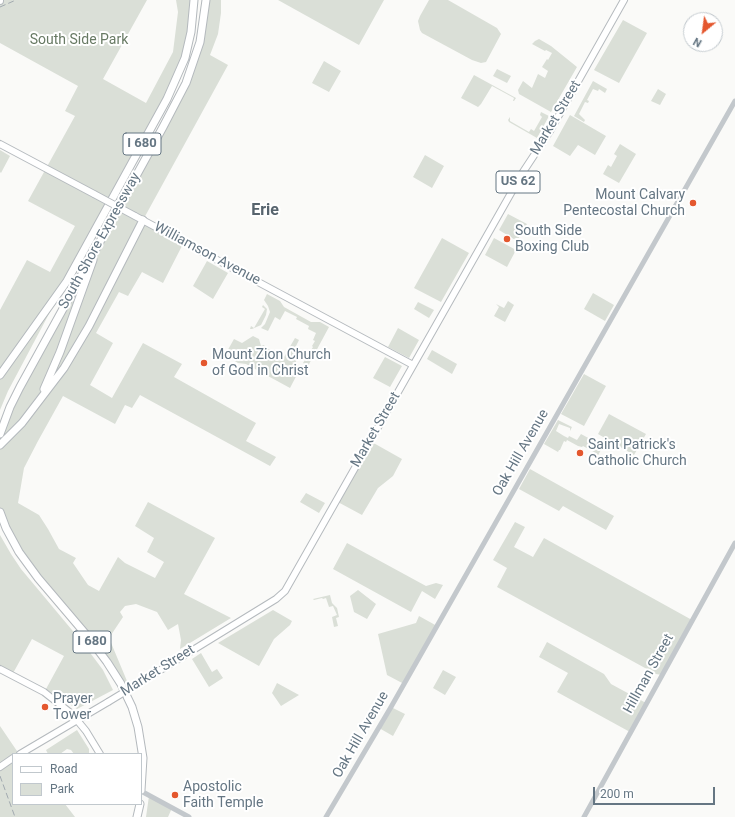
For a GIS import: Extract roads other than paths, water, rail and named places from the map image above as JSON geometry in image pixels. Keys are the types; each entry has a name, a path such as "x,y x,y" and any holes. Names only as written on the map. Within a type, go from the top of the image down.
{"highway":[{"name":"South Shore Expressway","path":"0,375 67,281 157,117 185,58 193,21 194,0"},
{"name":"South Shore Expressway","path":"0,433 20,387 163,128 186,83 200,42 206,0"},
{"path":"0,445 18,427 59,375 76,348 143,220"},
{"path":"40,400 60,352 100,241"},
{"name":"I 680","path":"0,512 6,528 19,552 38,578 89,638 107,662 121,685 132,707 141,741 142,753"},
{"name":"I 680","path":"142,756 142,780"},
{"path":"137,817 140,805"}],"main road":[{"name":"Market Street","path":"22,753 136,685 283,593 523,172 550,131 624,0"},
{"name":"Williamson Avenue","path":"0,144 413,365"},
{"path":"0,669 44,692 72,714 86,731 99,753"},
{"path":"0,767 12,759"}],"street":[{"name":"Oak Hill Avenue","path":"326,817 395,701 735,101"},
{"name":"Hillman Street","path":"584,817 735,543"},
{"path":"142,791 189,817"}],"railway":[{"path":"0,7 16,0"},
{"path":"0,776 15,817"}],"place":[{"name":"Mount Calvary Pentecostal Church","path":"693,203"},
{"name":"South Side Boxing Club","path":"507,239"},
{"name":"Mount Zion Church of God in Christ","path":"204,363"},
{"name":"Saint Patrick's Catholic Church","path":"580,453"},
{"name":"Prayer Tower","path":"45,707"},
{"name":"Apostolic Faith Temple","path":"175,795"}],"district":[{"name":"Erie","path":"265,211"}],"park label":[{"name":"South Side Park","path":"79,40"}]}
